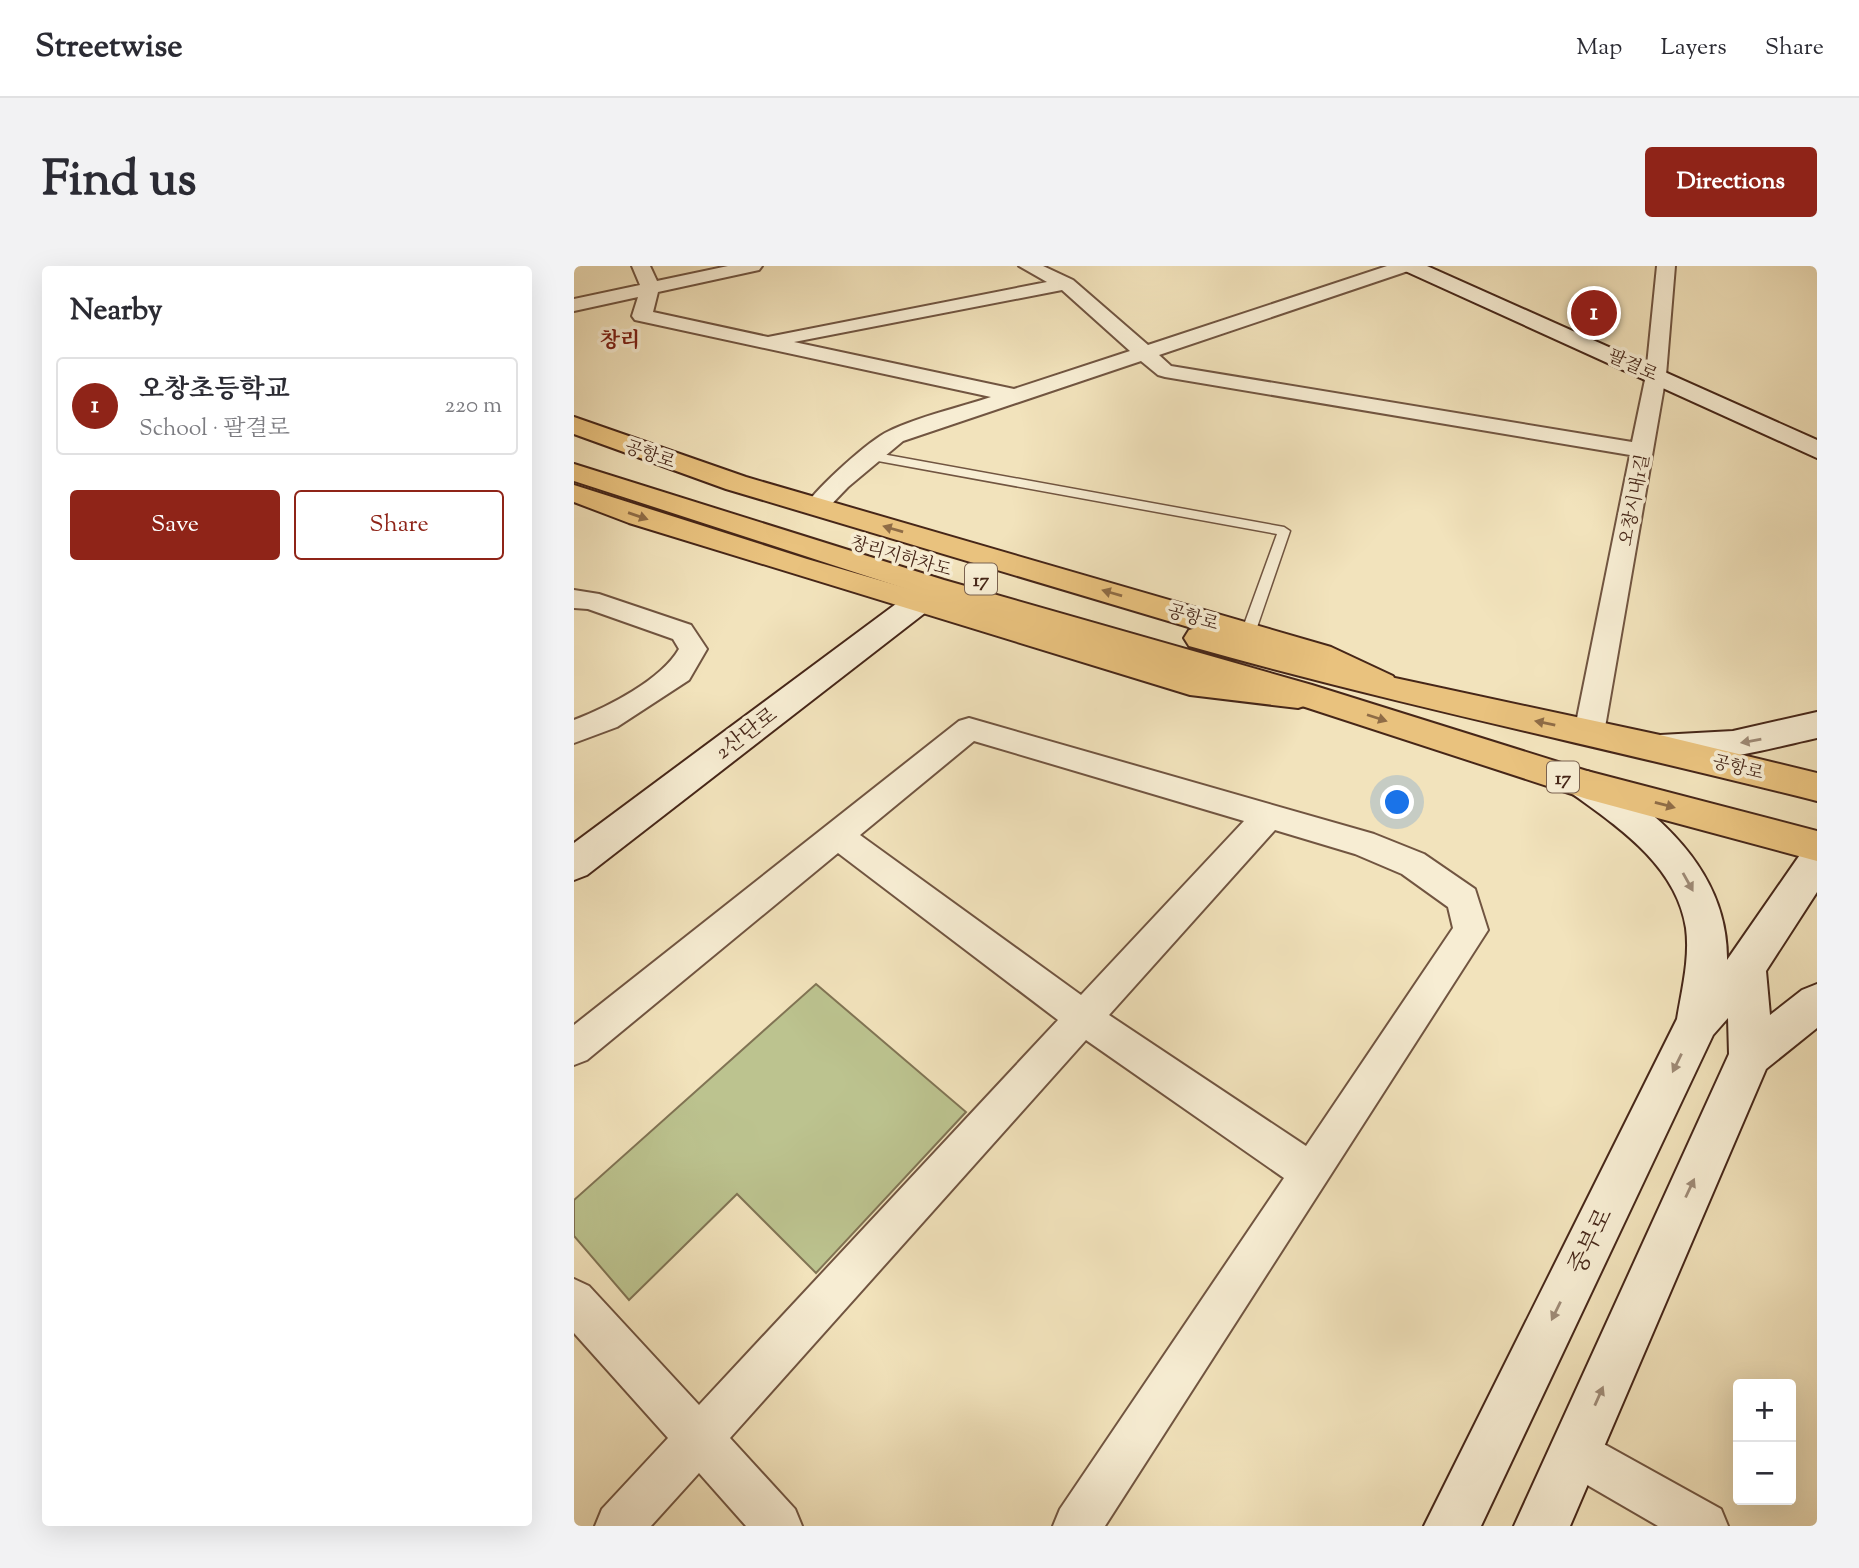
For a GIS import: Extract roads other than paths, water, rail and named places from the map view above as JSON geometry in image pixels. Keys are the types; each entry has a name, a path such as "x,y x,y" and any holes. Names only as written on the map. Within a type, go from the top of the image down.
{"main road":[{"name":"팔결로","path":"1408,266 1656,375 1817,450"},
{"name":"공항로","path":"574,425 736,483 1320,655 1395,690 1660,748 1817,787"},
{"name":"창리지하차도","path":"574,450 706,499 936,567 1395,690"},
{"name":"창리지하차도","path":"574,472 933,587 1312,697"},
{"path":"574,492 639,517 1190,683 1312,697"},
{"name":"2산단로","path":"574,864 919,602"},
{"name":"17","path":"1312,697 1587,785 1817,846"},
{"path":"1660,748 1733,744 1817,725"},
{"path":"1587,785 1647,827 1679,866 1702,907 1707,956 1698,1021"},
{"name":"중부로","path":"1452,1526 1698,1021 1745,968 1817,860"},
{"path":"1745,968 1751,1055"},
{"path":"1542,1526 1751,1055 1817,1003"}],"street":[{"path":"641,266 650,288 642,316 1017,396"},
{"path":"574,305 753,266"},
{"path":"1028,266 1066,284 1165,370 1643,451"},
{"path":"817,506 895,436 1147,355 1408,266"},
{"name":"오창시내1길","path":"1589,733 1656,375 1666,266"},
{"path":"763,342 1066,284"},
{"path":"574,599 590,600 682,632 693,649 679,673 607,719 574,732"},
{"path":"574,1048 969,729 1363,843 1413,864 1463,899 1471,930 1077,1526"},
{"path":"619,1526 1268,816"},
{"path":"837,835 1084,1018 1311,1173"},
{"path":"574,1301 778,1526"},
{"path":"1575,1451 1704,1526"}],"lane":[{"path":"872,456 1284,531 1248,634"}],"place":[{"name":"오창초등학교","path":"1594,313"}],"district":[{"name":"창리","path":"620,340"}]}
